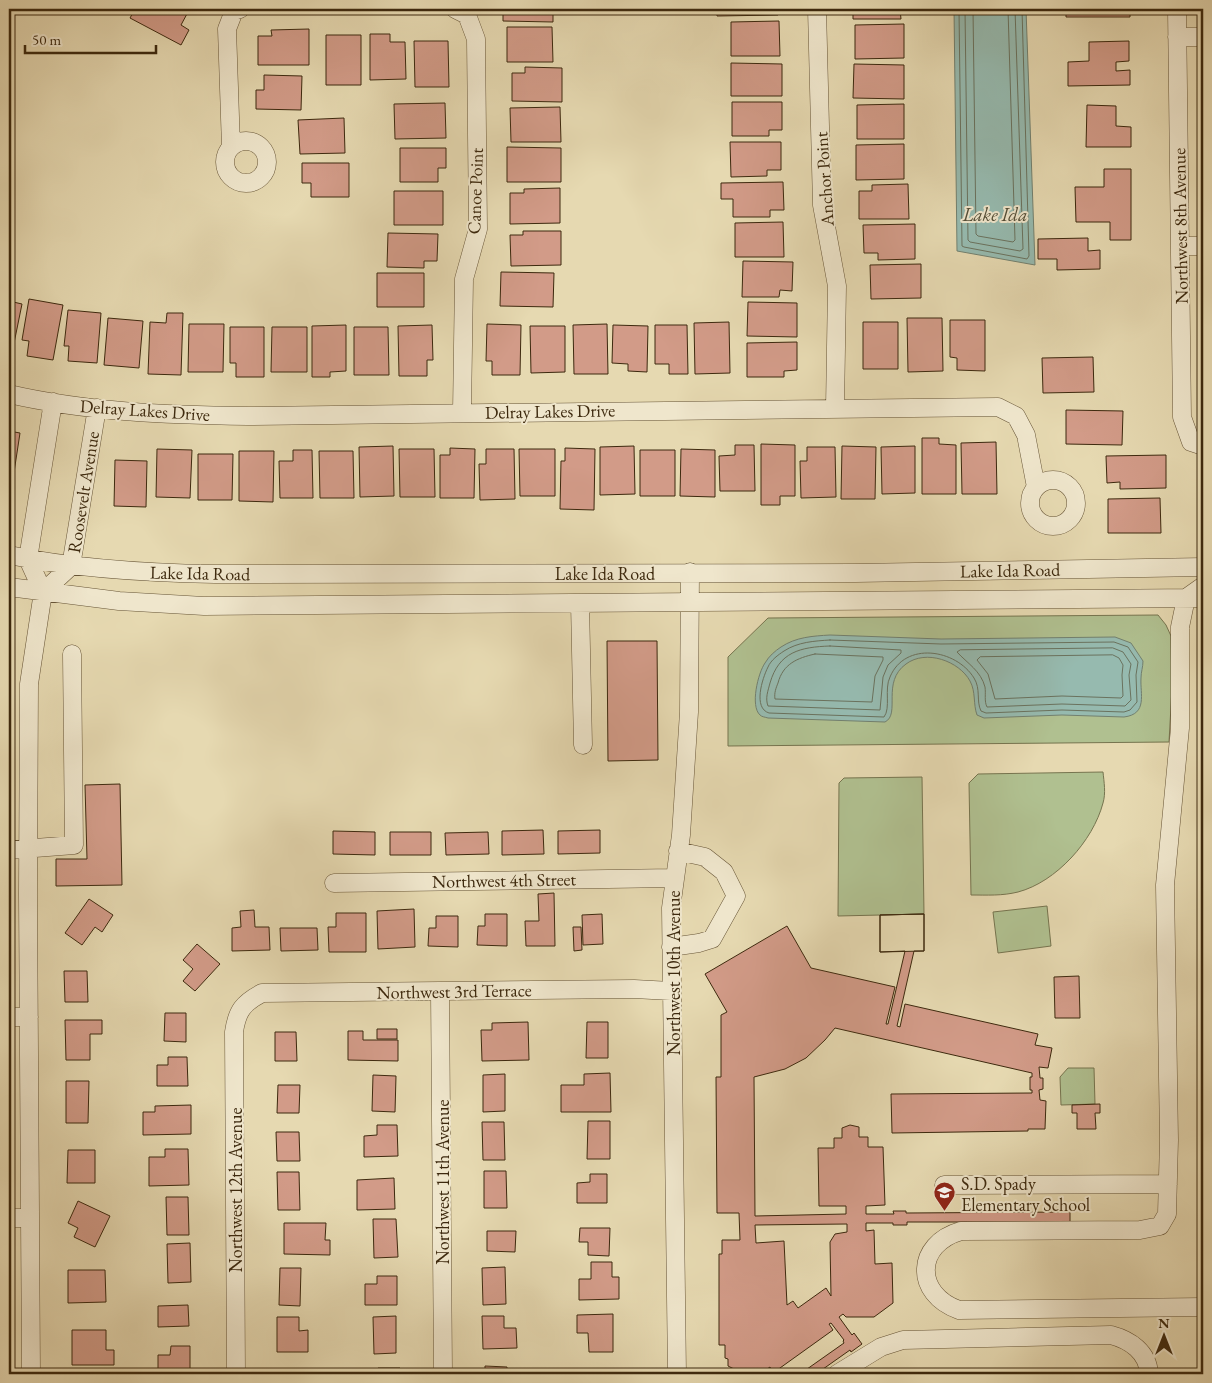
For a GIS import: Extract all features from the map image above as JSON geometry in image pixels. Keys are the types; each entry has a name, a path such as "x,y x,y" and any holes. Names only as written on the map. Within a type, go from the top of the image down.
{"street":[{"path":"231,147 227,29 234,11 240,9"},
{"name":"Canoe Point","path":"455,9 467,15 476,39 478,228 464,279 462,412"},
{"name":"Anchor Point","path":"817,9 822,205 837,286 835,408"},
{"name":"Northwest 8th Avenue","path":"1177,9 1182,417 1197,444"},
{"path":"1177,37 1203,37"},
{"path":"1180,246 1203,246"},
{"name":"Delray Lakes Drive","path":"9,394 97,408 203,416 998,406 1016,416 1026,435 1036,486"},
{"path":"31,1374 29,684 43,592 28,559 53,402"},
{"name":"Roosevelt Avenue","path":"43,592 71,566 97,408"},
{"name":"Lake Ida Road","path":"9,555 71,566 129,571 206,574 856,573 1203,567"},
{"name":"Northwest 10th Avenue","path":"677,1374 671,908 678,851 689,712 690,572"},
{"path":"1203,586 1180,627 1180,728 1165,885 1169,1140 1167,1214 1160,1226 1140,1230 961,1231 949,1234 938,1242 930,1252 926,1263 926,1276 930,1288 937,1298 959,1310 1203,1307"},
{"name":"Lake Ida Road","path":"9,587 119,602 204,606 1195,598"},
{"path":"580,603 583,745"},
{"path":"9,850 74,845 72,654"},
{"path":"671,947 712,939 736,896 724,872 705,858 678,851"},
{"name":"Northwest 4th Street","path":"334,882 674,878"},
{"name":"Northwest 3rd Terrace","path":"242,1008 251,999 262,994 440,990 634,989 671,991"},
{"name":"Northwest 11th Avenue","path":"440,990 443,1374"},
{"name":"Northwest 12th Avenue","path":"236,1374 234,1032 236,1019 242,1008"},
{"path":"9,1017 29,1017"},
{"path":"944,1185 1168,1184"},
{"path":"9,1218 30,1218"},
{"path":"847,1372 881,1347 903,1340 1111,1335 1124,1338 1135,1346 1144,1356 1149,1374"}],"green space":[{"path":"1158,615 1166,625 1171,636 1172,688 1169,742 728,746 728,657 768,618"},
{"path":"1103,772 1104,795 1098,817 1091,832 1071,858 1046,879 1032,887 1000,895 971,895 969,783 978,774"},
{"path":"922,777 924,914 838,916 839,783 844,778"},
{"path":"1047,906 1051,946 998,953 993,912"},
{"path":"1068,1068 1094,1068 1095,1104 1061,1105 1060,1077"}],"water":[{"name":"Lake Ida","path":"954,9 1026,9 1035,265 957,251"},
{"path":"830,635 941,639 1115,637 1131,643 1143,661 1140,708 1132,715 1124,717 1062,715 984,718 977,715 972,685 965,674 941,659 923,658 906,664 899,671 894,680 892,712 885,722 768,718 760,715 757,711 756,689 762,668 770,656 781,647 793,641"}],"building":[{"path":"135,9 182,9 188,12 181,25 189,30 181,45 130,18"},
{"path":"503,9 553,9 553,22 503,21"},
{"path":"717,9 778,9 778,15 717,16"},
{"path":"853,9 900,9 901,19 853,19"},
{"path":"1066,9 1130,9 1130,17 1066,17"},
{"path":"779,21 780,56 731,56 731,22"},
{"path":"904,24 904,58 855,59 855,25"},
{"path":"507,27 552,27 553,62 507,62"},
{"path":"309,29 309,65 258,65 258,36 272,36 271,30"},
{"path":"370,34 390,34 390,42 405,42 406,79 370,80"},
{"path":"326,35 361,35 361,85 326,85"},
{"path":"414,41 448,41 449,87 415,87"},
{"path":"1129,41 1129,61 1116,62 1116,71 1130,70 1130,85 1068,86 1068,62 1089,61 1089,42"},
{"path":"731,63 782,64 782,96 731,96"},
{"path":"854,64 904,65 904,99 853,98"},
{"path":"525,67 562,68 562,102 512,101 512,73 525,73"},
{"path":"264,75 302,76 301,110 256,109 256,90 264,90"},
{"path":"732,102 782,102 782,130 769,130 769,136 732,136"},
{"path":"445,103 446,138 395,139 394,104"},
{"path":"904,104 904,139 857,139 857,105"},
{"path":"1087,105 1116,106 1116,126 1131,127 1131,147 1086,147"},
{"path":"560,107 561,142 511,142 510,108"},
{"path":"344,118 345,153 300,154 298,120"},
{"path":"730,142 781,142 781,170 767,170 767,176 731,177"},
{"path":"904,144 904,179 856,180 856,145"},
{"path":"507,147 561,148 561,182 507,182"},
{"path":"400,148 446,148 446,168 438,168 438,182 400,182"},
{"path":"302,163 349,163 349,197 311,197 311,183 302,183"},
{"path":"1104,169 1131,169 1131,240 1110,240 1110,222 1076,222 1075,187 1104,187"},
{"path":"783,182 784,210 770,210 770,217 733,217 733,199 721,199 721,183"},
{"path":"908,184 909,219 859,219 859,191 872,191 872,185"},
{"path":"560,188 560,223 510,224 510,193 524,193 524,189"},
{"path":"394,191 443,191 443,225 394,225"},
{"path":"783,222 784,257 735,257 735,223"},
{"path":"915,224 915,259 878,260 878,253 864,253 863,225"},
{"path":"523,231 561,231 561,265 511,266 510,235 523,235"},
{"path":"388,233 438,234 437,261 424,261 424,268 387,267"},
{"path":"1088,238 1088,251 1100,250 1100,269 1057,270 1057,259 1038,259 1038,239"},
{"path":"743,261 793,262 792,291 780,290 779,297 742,297"},
{"path":"921,264 921,298 871,299 870,265"},
{"path":"501,272 554,273 553,307 500,306"},
{"path":"377,273 424,273 424,307 377,307"},
{"path":"29,299 63,305 53,360 27,356 29,341 22,340"},
{"path":"9,301 22,304 12,353 9,352"},
{"path":"748,302 797,303 797,337 747,336"},
{"path":"68,310 101,313 97,363 68,361 69,346 64,346"},
{"path":"167,313 183,313 181,375 148,374 150,322 166,323"},
{"path":"108,318 143,321 139,368 104,365"},
{"path":"907,318 942,318 943,371 908,372"},
{"path":"950,320 985,320 985,371 957,370 957,358 950,357"},
{"path":"729,322 730,373 695,374 694,323"},
{"path":"863,322 898,322 898,369 863,369"},
{"path":"189,324 224,324 223,372 188,372"},
{"path":"487,324 521,325 520,375 492,375 492,361 486,361"},
{"path":"607,324 608,374 574,374 573,325"},
{"path":"346,325 346,371 330,372 330,377 312,377 312,326"},
{"path":"432,325 433,360 427,360 427,376 399,376 398,326"},
{"path":"613,325 648,326 647,372 628,371 628,364 612,363"},
{"path":"655,325 687,325 688,374 669,374 669,364 655,364"},
{"path":"530,326 565,326 565,372 531,373"},
{"path":"230,327 264,327 264,377 236,377 236,363 230,363"},
{"path":"272,327 307,327 307,372 271,372"},
{"path":"354,327 388,327 389,375 354,375"},
{"path":"797,342 797,370 784,371 784,377 747,377 747,343"},
{"path":"1093,357 1094,392 1043,393 1042,358"},
{"path":"1066,410 1123,411 1122,445 1066,444"},
{"path":"9,431 20,433 13,479 9,478"},
{"path":"922,438 939,438 939,444 956,445 956,494 922,494"},
{"path":"996,442 997,494 962,494 961,443"},
{"path":"761,444 795,445 795,496 780,496 780,505 761,505"},
{"path":"735,445 754,445 755,491 720,491 719,456 735,455"},
{"path":"393,446 394,496 360,497 359,447"},
{"path":"634,446 635,494 600,495 600,447"},
{"path":"842,446 876,447 875,499 841,499"},
{"path":"915,446 915,493 882,494 881,447"},
{"path":"807,447 835,447 836,497 801,498 800,461 807,461"},
{"path":"450,448 475,449 474,498 440,498 440,455 450,455"},
{"path":"565,448 595,449 594,510 560,509 561,461 565,461"},
{"path":"157,449 192,450 190,498 156,497"},
{"path":"399,449 434,449 435,497 400,497"},
{"path":"486,449 514,449 515,499 480,500 479,464 486,464"},
{"path":"519,449 555,449 555,496 520,496"},
{"path":"681,449 715,450 715,497 680,496"},
{"path":"293,450 312,450 313,498 280,498 279,461 293,461"},
{"path":"640,450 675,450 675,496 640,496"},
{"path":"239,451 274,451 273,502 239,501"},
{"path":"319,451 353,451 354,498 320,498"},
{"path":"198,454 233,454 232,500 198,500"},
{"path":"1166,455 1166,488 1120,489 1120,482 1107,483 1106,456"},
{"path":"115,460 147,461 146,507 114,506"},
{"path":"1160,498 1161,533 1108,533 1108,499"},
{"path":"607,641 657,641 658,760 608,761"},
{"path":"120,784 122,885 56,886 56,859 87,859 85,785"},
{"path":"543,830 544,854 502,855 502,831"},
{"path":"600,830 600,853 558,854 558,831"},
{"path":"333,831 375,832 375,855 333,854"},
{"path":"390,832 431,832 431,855 390,855"},
{"path":"488,832 489,854 446,855 445,833"},
{"path":"554,893 555,946 526,946 525,921 539,921 538,894"},
{"path":"89,899 113,915 102,932 95,927 82,945 65,933"},
{"path":"414,909 415,947 378,949 377,911"},
{"path":"254,910 255,927 269,927 270,950 232,951 232,928 241,927 240,911"},
{"path":"336,913 366,913 366,952 329,952 328,927 336,927"},
{"path":"485,914 507,914 507,946 477,945 478,926 485,926"},
{"path":"602,914 603,944 583,945 582,915"},
{"name":"S.D. Spady Elementary School","path":"924,914 924,951 914,951 897,1026 900,1027 905,1004 1038,1034 1035,1045 1052,1048 1048,1068 1039,1067 1040,1078 1043,1078 1043,1089 1039,1090 1040,1100 1046,1101 1045,1129 1028,1129 1028,1131 892,1133 891,1094 1032,1093 1032,1090 1030,1090 1030,1077 1032,1077 1032,1073 835,1028 806,1058 785,1069 754,1077 755,1216 846,1214 846,1206 819,1206 818,1148 834,1148 834,1138 842,1138 842,1128 850,1125 859,1127 859,1137 868,1137 868,1147 883,1147 885,1205 866,1206 866,1214 894,1214 893,1211 906,1211 906,1213 1070,1212 1070,1222 907,1222 907,1225 866,1223 866,1231 874,1230 875,1264 892,1263 893,1303 874,1317 846,1317 843,1314 839,1317 852,1335 854,1333 862,1344 851,1352 850,1350 816,1374 800,1374 844,1343 844,1340 831,1323 829,1324 833,1330 773,1373 770,1367 760,1374 744,1374 728,1366 728,1359 725,1358 725,1345 719,1345 719,1254 722,1254 722,1240 740,1240 739,1213 717,1213 716,1077 721,1077 721,1015 727,1012 705,974 787,926 811,968 895,987 886,1024 888,1024 905,951 880,952 880,915","holes":["847,1224 847,1232 835,1234 830,1242 831,1296 826,1288 798,1308 793,1301 787,1305 784,1241 756,1243 755,1225"]},
{"path":"924,914 924,951 880,952 880,915"},
{"path":"436,916 458,916 458,947 428,946 429,928 436,928"},
{"path":"573,927 581,927 582,950 574,951"},
{"path":"280,928 317,928 318,950 281,951"},
{"path":"197,944 220,964 195,991 183,981 193,969 183,960"},
{"path":"64,971 87,971 88,1002 65,1002"},
{"path":"1079,976 1080,1018 1055,1018 1054,977"},
{"path":"165,1013 186,1013 186,1042 164,1041"},
{"path":"65,1020 102,1020 102,1034 90,1034 90,1060 66,1060"},
{"path":"528,1022 529,1060 482,1061 481,1030 492,1030 492,1023"},
{"path":"587,1022 608,1022 608,1058 586,1058"},
{"path":"377,1029 397,1029 397,1039 377,1039"},
{"path":"348,1031 363,1031 363,1040 398,1040 398,1061 348,1060"},
{"path":"275,1032 296,1032 297,1061 275,1061"},
{"path":"168,1057 187,1057 188,1086 157,1086 157,1065 168,1065"},
{"path":"610,1073 611,1112 561,1112 561,1085 584,1085 584,1074"},
{"path":"505,1074 505,1111 483,1112 483,1075"},
{"path":"373,1075 396,1076 395,1112 372,1111"},
{"path":"66,1081 89,1081 88,1123 66,1123"},
{"path":"278,1085 300,1085 299,1113 277,1113"},
{"path":"1100,1104 1100,1113 1095,1113 1096,1129 1077,1129 1077,1113 1072,1113 1072,1105"},
{"path":"191,1105 191,1134 143,1135 143,1112 155,1112 155,1106"},
{"path":"588,1121 610,1121 610,1159 587,1159"},
{"path":"482,1122 504,1122 505,1160 483,1160"},
{"path":"377,1125 397,1125 398,1156 364,1157 364,1136 377,1135"},
{"path":"276,1132 299,1132 300,1161 277,1161"},
{"path":"165,1149 188,1149 189,1185 149,1186 149,1157 165,1157"},
{"path":"68,1150 95,1150 95,1183 67,1183"},
{"path":"484,1171 506,1171 507,1208 484,1208"},
{"path":"277,1172 299,1172 300,1210 278,1210"},
{"path":"590,1174 607,1174 607,1203 577,1203 577,1183 590,1182"},
{"path":"394,1178 395,1209 357,1210 357,1180"},
{"path":"166,1197 188,1197 189,1235 167,1235"},
{"path":"78,1201 110,1216 95,1247 74,1237 78,1228 68,1223"},
{"path":"373,1219 396,1219 398,1257 374,1258"},
{"path":"284,1223 326,1223 325,1240 330,1240 330,1255 284,1254"},
{"path":"580,1228 610,1228 609,1256 588,1255 588,1242 579,1242"},
{"path":"487,1231 516,1231 515,1252 487,1251"},
{"path":"190,1243 191,1282 168,1283 167,1244"},
{"path":"591,1262 612,1262 612,1277 619,1277 619,1299 579,1300 579,1279 591,1279"},
{"path":"505,1267 506,1304 483,1305 482,1268"},
{"path":"280,1268 301,1268 300,1306 279,1305"},
{"path":"68,1270 105,1270 106,1302 68,1303"},
{"path":"377,1276 397,1276 397,1305 365,1305 365,1284 377,1284"},
{"path":"188,1305 189,1326 158,1327 158,1306"},
{"path":"613,1314 613,1352 589,1352 588,1333 577,1333 577,1315"},
{"path":"396,1316 396,1353 374,1354 373,1317"},
{"path":"482,1316 504,1316 504,1328 516,1328 517,1348 483,1349"},
{"path":"277,1317 299,1317 299,1331 308,1330 308,1352 277,1352"},
{"path":"72,1330 106,1330 106,1350 114,1350 114,1365 72,1365"},
{"path":"171,1346 190,1346 190,1374 158,1374 158,1355 170,1355"},
{"path":"485,1366 507,1367 507,1374 485,1374"},
{"path":"378,1368 400,1368 400,1374 378,1374"},
{"path":"278,1369 297,1369 297,1374 278,1374"}],"place":[{"name":"S.D. Spady Elementary School","path":"945,1212"}]}
